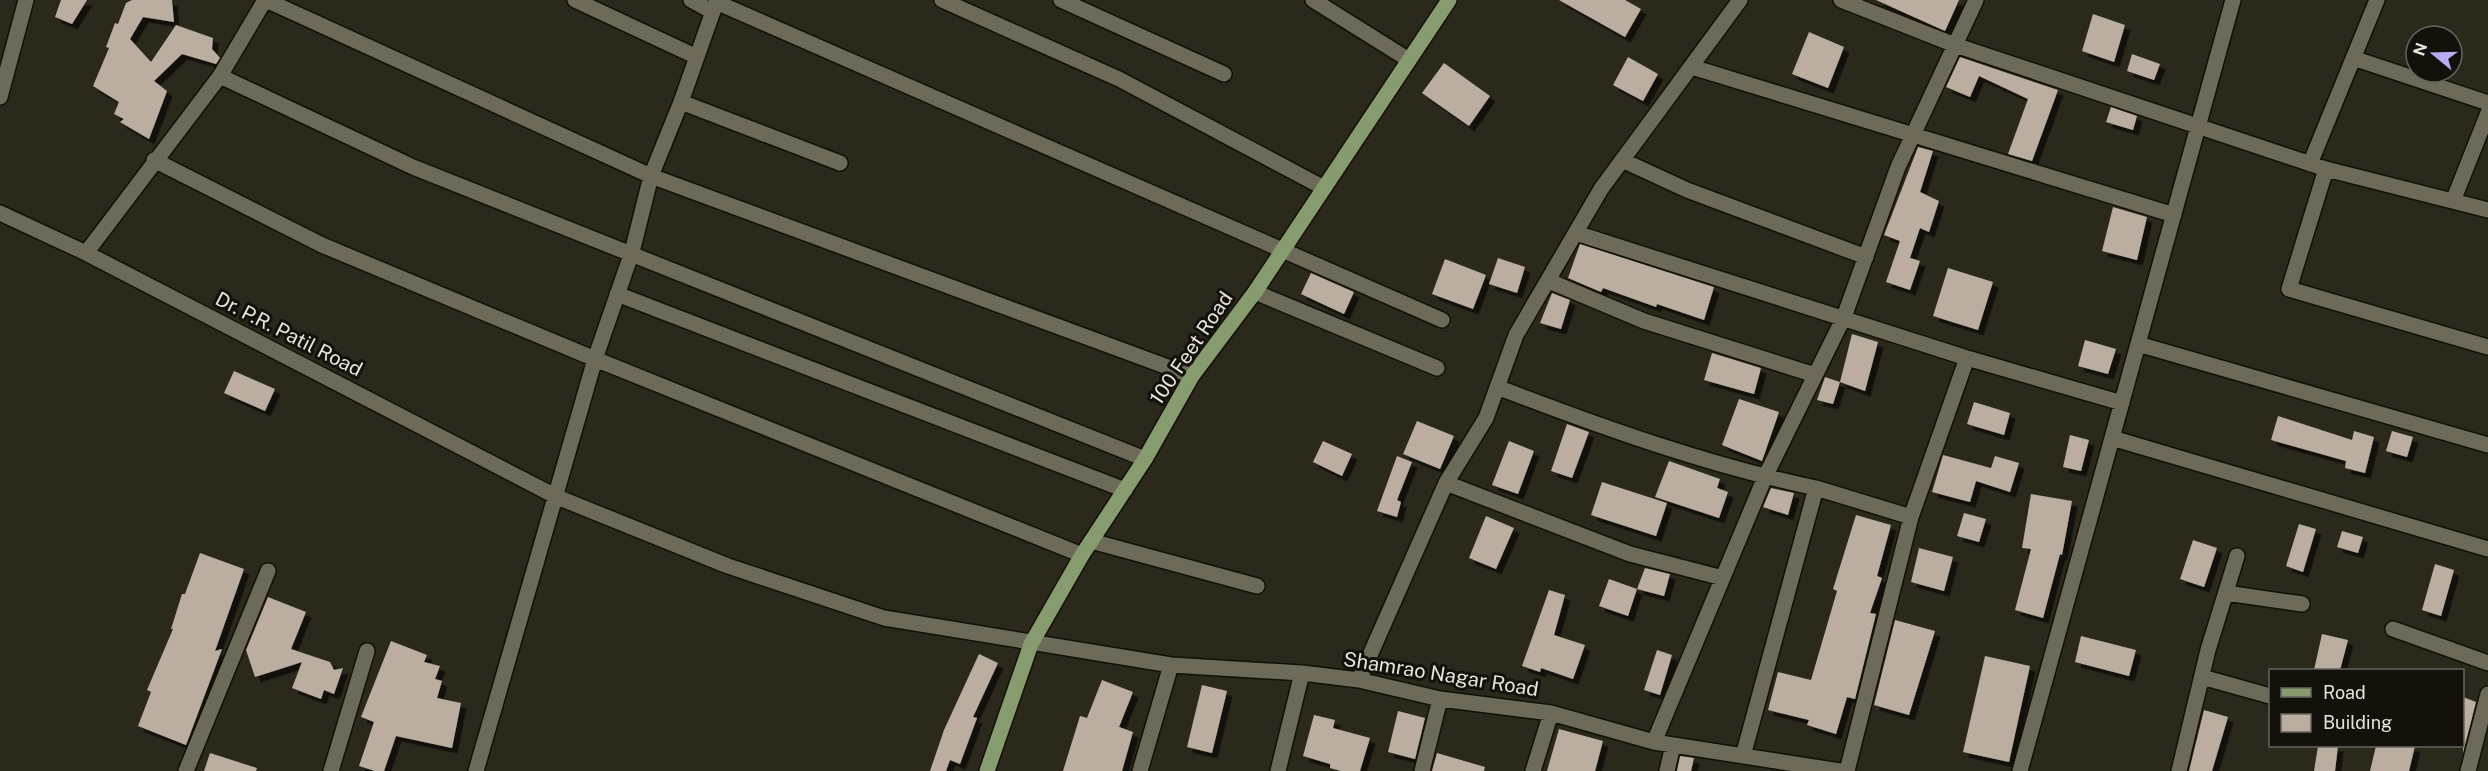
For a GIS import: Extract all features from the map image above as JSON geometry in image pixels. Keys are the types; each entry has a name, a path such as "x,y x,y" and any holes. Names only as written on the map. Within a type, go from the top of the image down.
{"main road":[{"name":"100 Feet Road","path":"987,771 1031,644 1082,555 1145,459 1192,376 1255,292 1449,0"}],"street":[{"path":"0,97 5,61 26,0"},
{"path":"86,253 154,160 220,76 266,0 651,176 1192,376"},
{"path":"575,0 697,57"},
{"path":"691,0 716,5 1442,320"},
{"path":"942,0 1119,79 1324,188"},
{"path":"1061,0 1224,74"},
{"path":"1313,0 1409,60"},
{"path":"1359,680 1446,483 1486,418 1516,335 1600,189 1740,0"},
{"path":"1841,0 1955,45 2310,164 2488,210"},
{"path":"1654,742 1765,477 1844,317 1912,136 1976,0"},
{"path":"2020,771 2233,0"},
{"path":"2310,164 2376,0"},
{"path":"476,771 595,359 632,252 651,176 716,5"},
{"path":"2353,58 2488,103"},
{"path":"1692,67 2174,215"},
{"path":"220,76 413,166 1145,459"},
{"path":"681,102 840,163"},
{"path":"2453,201 2488,113"},
{"path":"154,160 322,245 595,359 1082,555"},
{"path":"1622,160 1687,190 1866,257"},
{"path":"2326,169 2289,289 2488,347"},
{"name":"Dr. P.R. Patil Road","path":"0,213 86,253 557,496 728,566 884,618 1031,644"},
{"path":"1576,233 1967,358 2122,403"},
{"path":"1549,281 1644,321 1815,375"},
{"path":"1255,292 1437,368"},
{"path":"617,294 1125,490"},
{"path":"2138,344 2488,445"},
{"path":"1847,771 1911,517 1967,358"},
{"path":"1497,387 1605,428 1765,477 1816,488 1911,517"},
{"path":"2112,438 2488,549"},
{"path":"1446,483 1630,554 1723,578"},
{"path":"1743,756 1816,488"},
{"path":"1091,541 1257,586"},
{"path":"2179,771 2202,677 2237,556"},
{"path":"186,771 268,571"},
{"path":"2226,593 2302,604"},
{"path":"2393,629 2488,663"},
{"name":"Shamrao Nagar Road","path":"1031,644 1171,665 1302,673 1359,680 1440,699 1551,713 1654,742 1795,767 1840,771"},
{"path":"331,771 367,651"},
{"path":"1140,771 1171,665"},
{"path":"1278,771 1302,673"},
{"path":"2202,677 2269,695"},
{"path":"2468,771 2488,694"},
{"path":"1422,771 1440,699"},
{"path":"1533,771 1551,713"},
{"path":"1667,771 1673,745"}],"building":[{"path":"61,0 87,0 72,24 55,17"},
{"path":"132,0 172,0 174,22 143,17 130,39 151,62 176,25 213,38 212,49 220,58 216,64 182,54 154,81 167,91 149,139 120,122 124,119 114,114 119,102 93,86 109,48 106,47 115,23 118,24 126,3"},
{"path":"1559,0 1625,0 1641,9 1625,37"},
{"path":"1876,0 1959,0 1945,31"},
{"path":"2093,14 2125,25 2114,62 2082,51"},
{"path":"1809,32 1844,47 1828,88 1792,74"},
{"path":"2132,54 2160,64 2154,80 2127,71"},
{"path":"1628,57 1658,74 1643,101 1613,85"},
{"path":"1960,57 2058,90 2032,161 2008,154 2028,99 1979,76 1970,97 1946,87"},
{"path":"1444,63 1490,96 1469,126 1422,93"},
{"path":"2111,107 2137,116 2133,130 2106,122"},
{"path":"1918,147 1933,151 1920,192 1939,201 1929,232 1920,228 1910,258 1920,261 1910,290 1886,282 1900,241 1884,235"},
{"path":"2113,207 2147,217 2137,260 2102,251"},
{"path":"1580,244 1714,287 1704,320 1657,304 1656,307 1603,288 1601,292 1568,278"},
{"path":"1498,258 1525,267 1517,293 1489,284"},
{"path":"1445,259 1486,275 1473,309 1432,294"},
{"path":"1948,268 1993,282 1978,330 1933,316"},
{"path":"1311,273 1354,292 1344,314 1301,294"},
{"path":"1552,293 1570,300 1561,329 1540,323"},
{"path":"1852,334 1878,342 1865,391 1840,382"},
{"path":"2085,340 2116,349 2108,374 2078,366"},
{"path":"1712,353 1761,368 1754,394 1704,380"},
{"path":"234,371 275,389 265,411 224,393"},
{"path":"1825,377 1840,382 1833,404 1817,400"},
{"path":"1739,399 1779,412 1762,461 1722,445"},
{"path":"1974,402 2010,413 2004,435 1967,424"},
{"path":"2278,416 2352,440 2354,431 2374,437 2365,473 2345,468 2346,461 2271,440"},
{"path":"1417,421 1454,436 1440,469 1403,454"},
{"path":"1567,424 1589,432 1572,478 1551,471"},
{"path":"2392,431 2413,437 2407,457 2386,451"},
{"path":"2070,435 2089,440 2081,471 2063,467"},
{"path":"1323,441 1352,454 1342,476 1313,462"},
{"path":"1509,441 1534,451 1518,494 1492,485"},
{"path":"1943,455 1991,468 1995,456 2019,463 2010,492 1976,481 1970,502 1932,492"},
{"path":"1397,456 1412,462 1397,500 1401,502 1397,517 1377,511"},
{"path":"1669,461 1720,479 1717,488 1728,492 1719,518 1655,497"},
{"path":"1602,482 1667,503 1656,536 1591,515"},
{"path":"1771,488 1794,493 1788,515 1763,507"},
{"path":"2031,494 2072,501 2062,555 2060,554 2043,618 2015,610 2031,549 2022,548"},
{"path":"1964,513 1986,519 1979,542 1957,536"},
{"path":"1856,515 1891,525 1877,576 1882,578 1870,613 1876,614 1855,699 1847,697 1836,734 1807,725 1809,720 1768,710 1778,672 1811,680 1837,591 1833,589"},
{"path":"1486,516 1514,528 1496,569 1469,558"},
{"path":"2299,524 2316,529 2303,572 2286,566"},
{"path":"2342,531 2363,537 2358,553 2337,547"},
{"path":"2193,540 2217,548 2204,587 2180,579"},
{"path":"1919,548 1953,557 1944,591 1911,582"},
{"path":"200,553 244,569 215,651 222,649 186,745 138,726 151,692 147,690 173,629 171,629 182,594 185,594"},
{"path":"2435,564 2454,570 2441,616 2422,610"},
{"path":"1645,568 1670,574 1664,596 1637,589"},
{"path":"1609,579 1637,589 1628,616 1599,606"},
{"path":"1549,590 1565,595 1554,635 1585,645 1573,679 1541,668 1540,672 1522,666"},
{"path":"268,597 306,612 291,649 330,662 334,670 343,668 334,694 324,690 321,699 292,688 302,662 255,677 246,650"},
{"path":"1895,620 1935,631 1909,715 1874,705"},
{"path":"2322,634 2348,640 2340,669 2314,669"},
{"path":"2081,636 2136,650 2129,676 2075,662"},
{"path":"391,641 427,655 424,662 440,666 435,679 442,681 437,698 461,703 452,748 396,736 384,771 375,771 359,766 374,722 361,717"},
{"path":"1657,650 1672,655 1660,695 1644,690"},
{"path":"979,654 998,663 973,717 977,718 960,764 950,760 946,771 930,771 944,730"},
{"path":"1985,656 2030,666 2009,762 1963,752"},
{"path":"1102,680 1133,692 1119,727 1133,732 1122,771 1063,771 1080,716 1087,718"},
{"path":"1202,685 1227,691 1212,753 1187,747"},
{"path":"2464,697 2476,702 2463,753 2464,747"},
{"path":"2204,710 2228,717 2212,771 2189,771"},
{"path":"1398,711 1425,718 1415,759 1388,752"},
{"path":"1314,715 1335,720 1333,728 1370,738 1360,771 1341,771 1330,768 1330,764 1303,756"},
{"path":"1559,729 1603,741 1595,771 1547,771"},
{"path":"2318,747 2338,747 2335,771 2314,771"},
{"path":"2376,747 2415,747 2409,771 2370,771"},
{"path":"210,753 257,768 256,771 204,771"},
{"path":"1437,753 1485,767 1484,771 1432,771"},
{"path":"1680,756 1694,758 1691,771 1677,771"}]}
